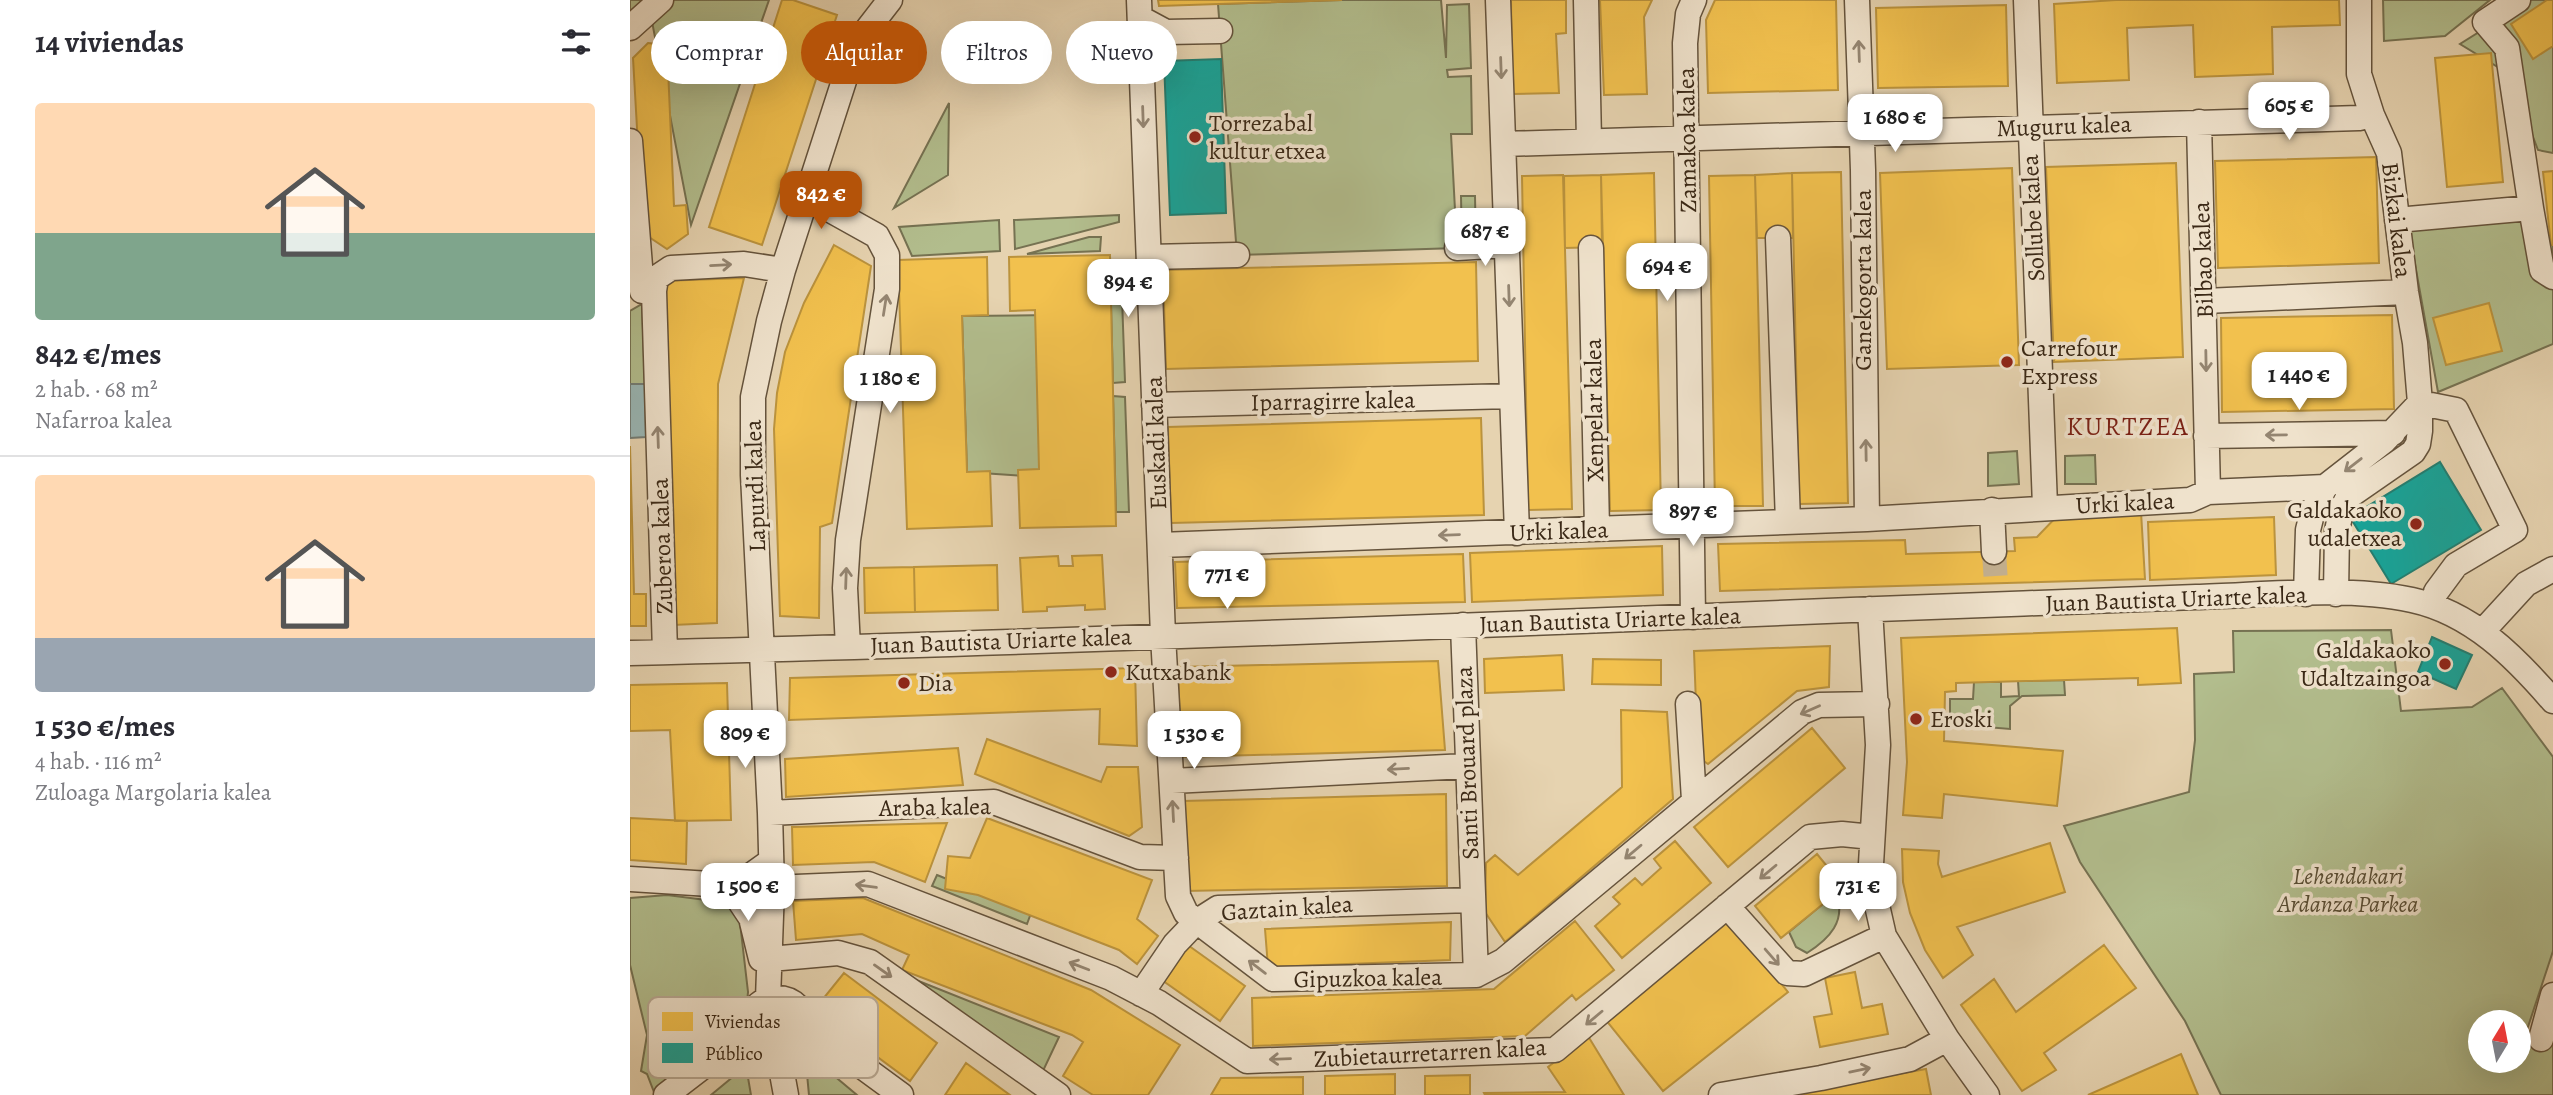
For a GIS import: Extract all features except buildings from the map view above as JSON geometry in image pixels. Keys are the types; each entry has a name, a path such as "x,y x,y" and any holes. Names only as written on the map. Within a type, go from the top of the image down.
{"street":[{"path":"630,28 661,0"},
{"name":"Lapurdi kalea","path":"769,978 772,888 770,813 753,475 752,397 783,270 852,56 866,30 890,0"},
{"path":"1498,0 1517,533"},
{"path":"1586,0 1589,141"},
{"name":"Zamakoa kalea","path":"1693,617 1685,43 1688,14 1694,0"},
{"name":"Ganekogorta kalea","path":"1857,0 1862,132 1867,519"},
{"name":"Sollube kalea","path":"2026,0 2045,506"},
{"name":"Bizkai kalea","path":"2336,594 2337,531 2341,511 2348,496 2413,452 2418,444 2426,404 2406,292 2389,153 2372,115 2359,74 2359,0"},
{"path":"2518,0 2485,22 2507,48 2542,270 2553,277"},
{"path":"1139,9 1166,32 1220,31"},
{"name":"Euskadi kalea","path":"1139,9 1163,636 1175,858 1178,896 1186,913 1196,922"},
{"name":"Muguru kalea","path":"1504,144 2360,118 2372,115"},
{"name":"Bilbao kalea","path":"2199,122 2208,492"},
{"name":"Zuberoa kalea","path":"630,141 632,209 643,289 654,291 665,652"},
{"path":"807,197 877,236 887,255 887,289 848,540 845,588 848,647"},
{"path":"2398,219 2531,208"},
{"path":"1778,238 1788,522"},
{"path":"1457,248 1507,245"},
{"name":"Xenpelar kalea","path":"1591,248 1597,529"},
{"path":"1149,257 1237,255"},
{"path":"643,289 671,268 744,264 783,270"},
{"path":"2205,301 2406,292"},
{"name":"Iparragirre kalea","path":"1154,405 1512,396"},
{"path":"2306,594 2308,530 2313,510 2325,487 2426,404 2456,410 2515,530 2456,565 2436,592"},
{"path":"2206,436 2393,433"},
{"path":"2208,492 2325,487"},
{"name":"Urki kalea","path":"1160,545 1867,519 2190,499 2208,492"},
{"path":"1992,510 1994,552"},
{"path":"2482,632 2526,584 2553,569"},
{"name":"Juan Bautista Uriarte kalea","path":"630,653 2336,594 2409,600 2466,620 2525,668 2553,701"},
{"path":"1870,610 1878,745 1871,864 1884,936 1947,1039 1987,1095"},
{"name":"Santi Brouard plaza","path":"1463,625 1472,900"},
{"path":"1688,704 1694,800"},
{"name":"Gipuzkoa kalea","path":"1196,922 1273,979 1476,975 1503,961 1802,712 1819,705 1877,704"},
{"path":"1172,781 1466,766"},
{"name":"Araba kalea","path":"770,813 994,803 1140,857 1175,858"},
{"name":"Zubietaurretarren kalea","path":"772,888 868,884 1111,978 1247,1060 1555,1050 1810,837 1842,834 1872,837"},
{"path":"630,879 710,884 750,876 771,861"},
{"path":"710,884 737,897 751,918 760,957 777,997"},
{"name":"Gipuzkoa kalea","path":"1472,900 1476,975"},
{"name":"Gaztain kalea","path":"1141,994 1175,944 1196,922 1218,908 1472,900"},
{"path":"1727,906 1787,973 1804,974 1884,936"},
{"path":"760,997 769,978 838,953 870,962 1058,1095"},
{"path":"2541,1039 2553,995"},
{"path":"1721,1095 1910,1059 1947,1039"},
{"path":"666,1095 688,1078"},
{"path":"878,1078 901,1095"}],"green space":[{"path":"630,0 769,0 762,21 652,21 650,11 630,28"},
{"path":"1441,0 1446,58 1447,5 1469,4 1471,68 1447,70 1448,77 1471,76 1472,134 1451,134 1457,248 1237,255 1218,4"},
{"path":"2383,0 2490,0 2445,36 2384,41"},
{"path":"2530,0 2553,0 2553,153 2538,150 2509,74 2460,44"},
{"path":"664,84 740,84 691,225"},
{"path":"949,103 948,175 894,208"},
{"path":"1461,196 1475,196 1476,250 1462,250"},
{"path":"1119,215 1119,222 1015,249 1014,220"},
{"path":"2524,218 2553,245 2553,344 2438,392 2408,225"},
{"path":"999,220 1000,251 912,256 899,227"},
{"path":"1089,237 1101,237 1100,251 1027,254"},
{"path":"1110,268 1121,270 1125,382 1113,383"},
{"path":"642,304 645,384 630,384 630,311"},
{"path":"1052,315 1054,478 967,472 962,316"},
{"path":"1113,396 1125,397 1129,512 1116,512"},
{"path":"2017,451 2019,484 1988,486 1988,453"},
{"path":"2095,455 2096,484 2065,484 2065,456"},
{"name":"Lehendakari Ardanza Parkea","path":"2391,630 2401,711 2472,707 2502,688 2553,757 2553,951 2531,1018 2531,1010 2468,1010 2468,1073 2531,1073 2531,1045 2553,1045 2553,1095 2221,1095 2185,1021 2080,862 2064,826 2189,792 2195,740 2194,674 2234,672 2233,631"},
{"path":"2064,680 2065,695 2022,696 2010,706 2010,729 1950,724 1950,699 1973,699 1974,682 2001,682 2001,697 2019,696 2018,681"},
{"path":"937,875 1031,913 1027,924 932,886"},
{"path":"1836,893 1839,912 1829,935 1807,953 1796,947 1789,932"},
{"path":"667,895 706,900 737,897 748,992 748,997 648,997 648,1077 641,1071 647,1035 630,965 630,898"},
{"path":"916,980 1059,1037 1042,1073"},
{"path":"649,1078 676,1078 654,1092"},
{"path":"732,1078 748,1078 751,1095 711,1095"},
{"path":"807,1078 837,1078 857,1095 809,1095"}],"water":[{"path":"630,384 645,384 646,437 630,438"}],"tunnel":[{"path":"1994,552 1996,583"}],"place":[{"name":"Torrezabal kultur etxea","path":"1195,137"},
{"name":"Carrefour Express","path":"2007,362"},
{"name":"Galdakaoko udaletxea","path":"2416,524"},
{"name":"Galdakaoko Udaltzaingoa","path":"2445,664"},
{"name":"Kutxabank","path":"1111,672"},
{"name":"Dia","path":"904,683"},
{"name":"Eroski","path":"1916,719"}],"district":[{"name":"KURTZEA","path":"2128,426"}]}
